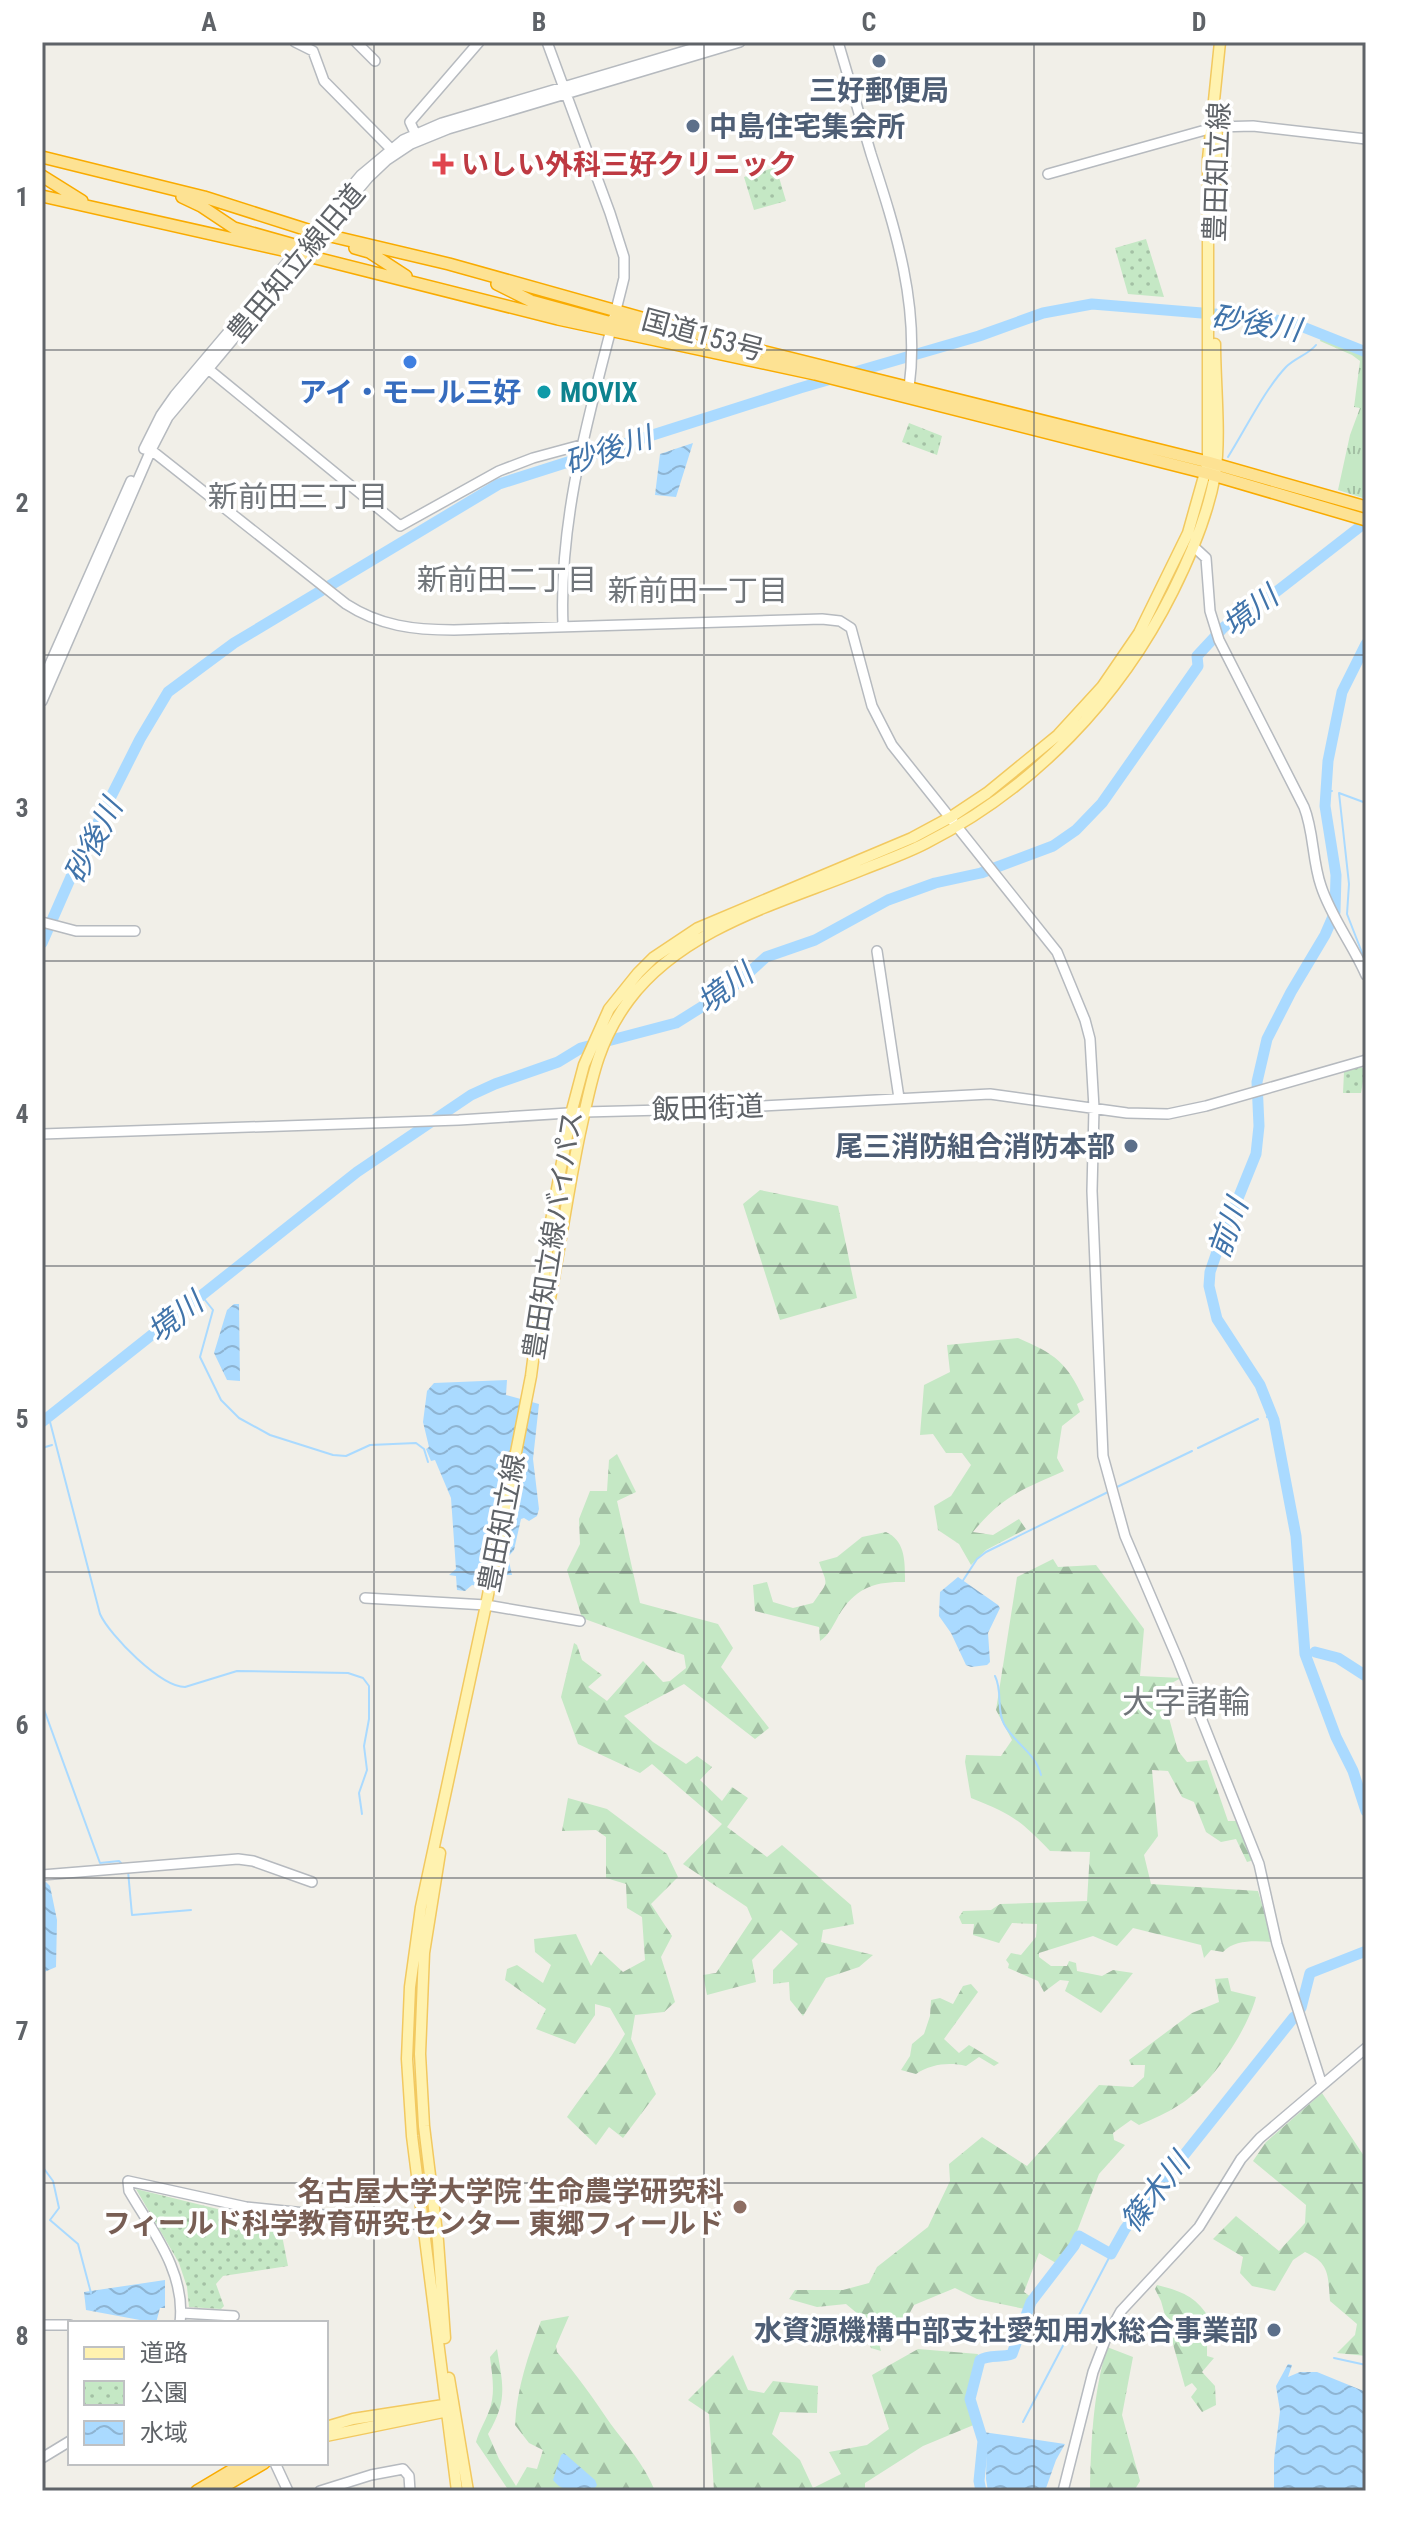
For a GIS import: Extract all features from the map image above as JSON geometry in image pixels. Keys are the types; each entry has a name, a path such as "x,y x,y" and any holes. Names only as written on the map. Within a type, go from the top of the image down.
{"highway":[{"path":"42,157 204,197 369,252 401,274 448,291"},
{"path":"42,176 78,199 120,215"},
{"path":"125,177 201,206 234,228 302,251"},
{"name":"国道153号","path":"42,196 120,215 302,251 448,291 613,321 909,388 1160,452 1318,500 1366,520"},
{"path":"316,235 479,273 531,301 613,321"},
{"name":"国道153号","path":"613,321 679,339 704,350 1211,469"},
{"name":"国道153号","path":"1318,500 1366,507"},
{"path":"197,2491 241,2465"},
{"path":"216,2491 261,2465"}],"main road":[{"name":"豊田知立線","path":"1211,302 1213,128 1220,42"},
{"name":"豊田知立線","path":"1213,128 1226,42"},
{"name":"豊田知立線バイパス","path":"531,1376 552,1286 584,1112 581,1093 588,1052 615,1001 638,973 690,932 954,821 1018,785 1079,730 1153,629 1193,546 1211,469 1211,302"},
{"name":"豊田知立線バイパス","path":"531,1376 551,1221 571,1114 629,999 675,954 703,936 924,844 1034,757 1102,687 1139,633 1188,533 1211,469"},
{"name":"豊田知立線","path":"472,1670 531,1376"},
{"path":"468,2491 450,2407 423,2225 407,2083 410,1987 421,1907 472,1670"},
{"path":"457,2491 438,2241 424,2126 420,2005 429,1908 465,1726 472,1670"},
{"path":"328,2426 353,2419 450,2407"},
{"path":"328,2436 450,2407"}],"street":[{"path":"295,42 313,51 324,81 393,152"},
{"path":"356,42 375,61"},
{"path":"415,133 410,122 479,42"},
{"path":"547,42 624,257 624,278 581,445 565,542 563,626"},
{"name":"豊田知立線旧道","path":"393,152 427,136 715,42"},
{"name":"豊田知立線旧道","path":"42,701 161,415 175,395 316,235 361,175 415,133 740,42"},
{"path":"838,42 906,273 913,345 909,388"},
{"path":"1048,174 1213,128 1268,127 1366,139"},
{"name":"豊田知立線旧道","path":"42,682 148,448 168,417 302,251"},
{"path":"207,368 400,526 499,471 581,445"},
{"path":"148,448 321,585 358,612 381,622 404,628 454,630 801,619 843,622 854,633 872,706 892,745 1057,952 1090,1039 1094,1108 1092,1191 1103,1456 1125,1536 1259,1864 1277,1944 1322,2085"},
{"path":"1193,546 1206,558 1212,621 1227,658 1304,807 1311,827 1319,882 1366,975"},
{"path":"42,922 82,931 135,931"},
{"path":"877,951 899,1098"},
{"name":"飯田街道","path":"42,1134 459,1120 990,1094 1127,1113 1168,1114 1366,1060"},
{"path":"365,1598 486,1605 580,1621"},
{"path":"42,1875 238,1859 253,1861 312,1882"},
{"path":"1063,2491 1093,2372 1121,2311 1199,2227 1241,2159 1260,2138 1366,2048"},
{"path":"234,2316 180,2318 176,2274 129,2191 128,2181 246,2207 423,2225"},
{"path":"42,2325 68,2325"},
{"path":"42,2458 68,2442"},
{"path":"276,2465 288,2491"},
{"path":"320,2491 403,2469 409,2476 410,2491"}],"green space":[{"path":"776,167 786,201 754,210 744,177"},
{"path":"1146,239 1164,297 1128,294 1115,248"},
{"path":"1321,338 1366,355 1366,499 1338,490 1350,435 1360,408 1354,407 1360,361 1320,341"},
{"path":"909,423 942,436 937,455 902,442"},
{"path":"1361,1067 1365,1070 1361,1093 1343,1093 1344,1072"},
{"path":"760,1190 838,1206 857,1298 780,1320 743,1204"},
{"path":"1018,1338 1042,1349 1058,1361 1072,1377 1084,1400 1077,1404 1080,1412 1062,1426 1057,1458 1064,1471 1004,1501 973,1532 993,1535 1019,1519 1026,1529 986,1550 971,1565 959,1544 938,1530 934,1506 951,1496 971,1465 962,1453 946,1453 933,1434 920,1435 924,1385 950,1372 947,1345"},
{"path":"617,1454 636,1492 617,1501 640,1603 718,1624 733,1648 721,1667 769,1728 755,1739 684,1684 624,1716 653,1742 686,1764 697,1756 712,1767 700,1780 722,1801 732,1787 748,1798 727,1827 767,1857 782,1845 851,1905 854,1924 823,1930 821,1942 873,1955 859,1967 826,1978 803,2016 790,2000 789,1982 773,1984 773,1970 798,1944 781,1930 752,1960 756,1982 707,1995 703,1975 716,1973 752,1919 747,1907 683,1864 722,1824 652,1764 640,1773 578,1744 561,1697 574,1643 582,1660 602,1675 588,1687 607,1701 643,1661 663,1682 670,1681 686,1668 684,1655 582,1618 567,1570 580,1544 579,1519 590,1491 607,1491 609,1460"},
{"path":"886,1532 901,1547 905,1582 884,1583 859,1592 820,1641 819,1627 755,1611 753,1585 767,1582 773,1602 793,1608 813,1603 825,1583 819,1562 837,1557 862,1537"},
{"path":"1053,1559 1058,1567 1096,1565 1144,1629 1140,1676 1181,1678 1151,1694 1166,1707 1178,1751 1187,1762 1207,1760 1228,1821 1237,1821 1254,1860 1247,1862 1236,1839 1221,1842 1206,1832 1194,1802 1182,1797 1168,1771 1152,1770 1158,1836 1144,1855 1151,1884 1258,1891 1273,1942 1240,1943 1223,1952 1211,1950 1204,1958 1201,1945 1133,1928 1117,1946 1093,1936 1039,1953 1039,1957 1051,1966 1067,1966 1069,1961 1076,1963 1077,1971 1102,1976 1113,1970 1133,1973 1101,2013 1065,1991 1069,1981 1060,1980 1044,1992 1038,1981 1008,1968 1006,1960 1011,1953 1021,1955 1036,1937 1037,1924 1012,1923 999,1943 973,1935 974,1924 962,1924 959,1917 963,1911 991,1910 1000,1904 1087,1901 1090,1852 1050,1851 1015,1819 971,1798 965,1762 966,1755 1001,1756 1012,1740 996,1710 1017,1577"},
{"path":"568,1798 607,1809 667,1854 678,1877 651,1904 672,1936 661,1957 675,2002 664,2012 635,2015 631,2039 656,2094 623,2138 609,2127 596,2145 567,2117 625,2034 610,2008 595,2004 595,2015 575,2044 536,2029 546,2009 505,1980 507,1969 517,1965 543,1983 551,1965 535,1952 534,1939 576,1934 591,1966 600,1951 623,1972 645,1960 642,1917 627,1908 626,1884 606,1878 606,1837 596,1830 562,1831"},
{"path":"1228,1978 1231,1991 1256,1997 1236,2041 1215,2072 1191,2097 1139,2125 1131,2120 1113,2133 1114,2140 1125,2145 1099,2174 1071,2247 1056,2263 1039,2253 1024,2292 1031,2297 1025,2309 977,2299 955,2288 914,2305 905,2322 873,2321 881,2351 871,2348 858,2314 846,2304 817,2307 789,2299 795,2290 843,2290 869,2283 877,2267 928,2227 950,2181 949,2164 982,2137 1027,2166 1099,2085 1133,2087 1144,2077 1145,2065 1131,2065 1129,2060 1192,2013 1219,2002 1215,1979"},
{"path":"971,1984 978,1992 944,2039 959,2053 969,2045 999,2063 994,2066 979,2057 966,2066 940,2065 916,2074 901,2070 910,2056 912,2044 924,2034 931,2000 940,1998 953,2004 963,1986"},
{"path":"1322,2093 1366,2159 1366,2356 1337,2353 1355,2335 1357,2324 1330,2301 1326,2271 1313,2256 1305,2252 1293,2260 1275,2291 1252,2286 1240,2273 1243,2257 1213,2239 1236,2216 1279,2251 1305,2223 1306,2205 1253,2161 1266,2142"},
{"path":"136,2189 238,2214 278,2215 288,2266 223,2276 216,2284 224,2306 221,2309 189,2307 187,2287 179,2263"},
{"path":"1157,2285 1186,2295 1208,2316 1215,2317 1215,2335 1207,2343 1207,2356 1214,2358 1202,2372 1215,2386 1216,2405 1202,2412 1191,2397 1197,2389 1192,2383 1185,2387 1155,2289"},
{"path":"569,2316 556,2346 557,2352 635,2456 655,2491 519,2491 507,2488 476,2442 491,2404 493,2384 490,2357 497,2349 502,2393 499,2412 488,2434 516,2486 527,2467 537,2469 543,2450 529,2443 515,2425 521,2385 541,2321"},
{"path":"1107,2347 1133,2357 1122,2415 1140,2481 1134,2491 1090,2491 1094,2418"},
{"path":"918,2349 978,2354 967,2400 976,2424 923,2446 865,2483 865,2491 714,2491 709,2414 688,2400 733,2355 748,2390 764,2393 773,2381 818,2386 817,2413 780,2412 772,2434 800,2460 813,2488 841,2474 829,2452 867,2445 889,2429 872,2375"}],"water":[{"path":"693,443 676,497 655,495 660,454"},
{"path":"239,1304 240,1381 227,1380 214,1353 227,1310"},
{"path":"507,1380 506,1395 539,1404 533,1459 539,1509 537,1516 529,1521 521,1519 514,1550 508,1557 512,1575 503,1575 501,1590 472,1585 465,1591 457,1590 456,1576 449,1575 456,1569 451,1498 435,1460 431,1461 426,1449 429,1447 423,1422 427,1391 434,1383"},
{"path":"958,1577 1000,1608 988,1633 990,1662 987,1665 966,1665 939,1616 940,1592"},
{"path":"46,1882 50,1886 57,1920 56,1967 42,1973 42,1884"},
{"path":"165,2280 165,2308 160,2308 157,2321 86,2310 84,2292"},
{"path":"1288,2364 1292,2365 1288,2377 1300,2372 1317,2372 1366,2392 1366,2491 1274,2491 1280,2411 1276,2386"},
{"path":"983,2432 1065,2444 1045,2491 988,2491 987,2435"},
{"path":"564,2453 595,2480 597,2485 593,2491 566,2490 553,2480"}],"waterway":[{"name":"砂後川","path":"42,943 74,870 140,739 168,692 234,643 499,484 800,388 979,336 1043,313 1092,304 1293,323 1366,352"},
{"path":"1228,457 1278,376 1316,345"},
{"name":"境川","path":"42,1422 357,1172 471,1095 558,1062 581,1048 676,1023 732,988 766,957 815,940 888,900 935,883 981,873 1053,846 1076,830 1102,803 1198,666 1197,656 1224,627 1276,592 1366,522"},
{"name":"前川","path":"1366,644 1342,692 1328,761 1325,806 1336,875 1335,912 1267,1039 1257,1082 1259,1126 1256,1154 1220,1243 1210,1272 1209,1286 1217,1319 1260,1385 1274,1420 1296,1536 1305,1654 1366,1811"},
{"name":"前川","path":"1326,791 1332,791"},
{"path":"1366,803 1339,793 1349,884 1347,914 1366,963"},
{"path":"201,1295 213,1310 200,1357 221,1400 239,1418 270,1435 333,1455 346,1456 370,1445 416,1443 424,1449 428,1462"},
{"name":"前川","path":"1267,1417 1271,1415"},
{"path":"49,1418 100,1614 125,1647 150,1670 175,1685 185,1687 237,1671 348,1673 363,1678 369,1686 369,1719 364,1746 367,1770 359,1793 362,1814"},
{"path":"1198,1448 1258,1419"},
{"path":"42,1448 52,1445"},
{"path":"1117,1487 1192,1451"},
{"path":"962,1582 977,1559 986,1552 1108,1492"},
{"path":"1315,1652 1338,1658 1366,1676"},
{"path":"995,1676 1004,1724 1030,1754 1041,1775"},
{"path":"42,1704 100,1863 121,1863"},
{"path":"128,1871 132,1915 191,1910"},
{"name":"篠木川","path":"1301,2008 1310,1973 1366,1951"},
{"name":"篠木川","path":"981,2491 983,2441 970,2399 980,2360 1012,2354 1031,2302 1079,2236 1111,2254 1125,2229 1294,2017"},
{"path":"42,2166 53,2181 59,2208 50,2220 78,2244 91,2293"},
{"path":"1023,2422 1111,2254"},
{"path":"1334,2358 1366,2365"}],"place":[{"name":"三好郵便局","path":"879,61"},
{"name":"中島住宅集会所","path":"693,126"},
{"name":"いしい外科三好クリニック","path":"443,164"},
{"name":"アイ・モール三好","path":"410,362"},
{"name":"MOVIX","path":"544,392"},
{"name":"尾三消防組合消防本部","path":"1131,1146"},
{"name":"名古屋大学大学院 生命農学研究科 フィールド科学教育研究センター 東郷フィールド","path":"740,2207"},
{"name":"水資源機構中部支社愛知用水総合事業部","path":"1274,2330"}],"district":[{"name":"新前田三丁目","path":"298,496"},
{"name":"新前田二丁目","path":"507,579"},
{"name":"新前田一丁目","path":"698,590"},
{"name":"大字諸輪","path":"1186,1702"}]}
